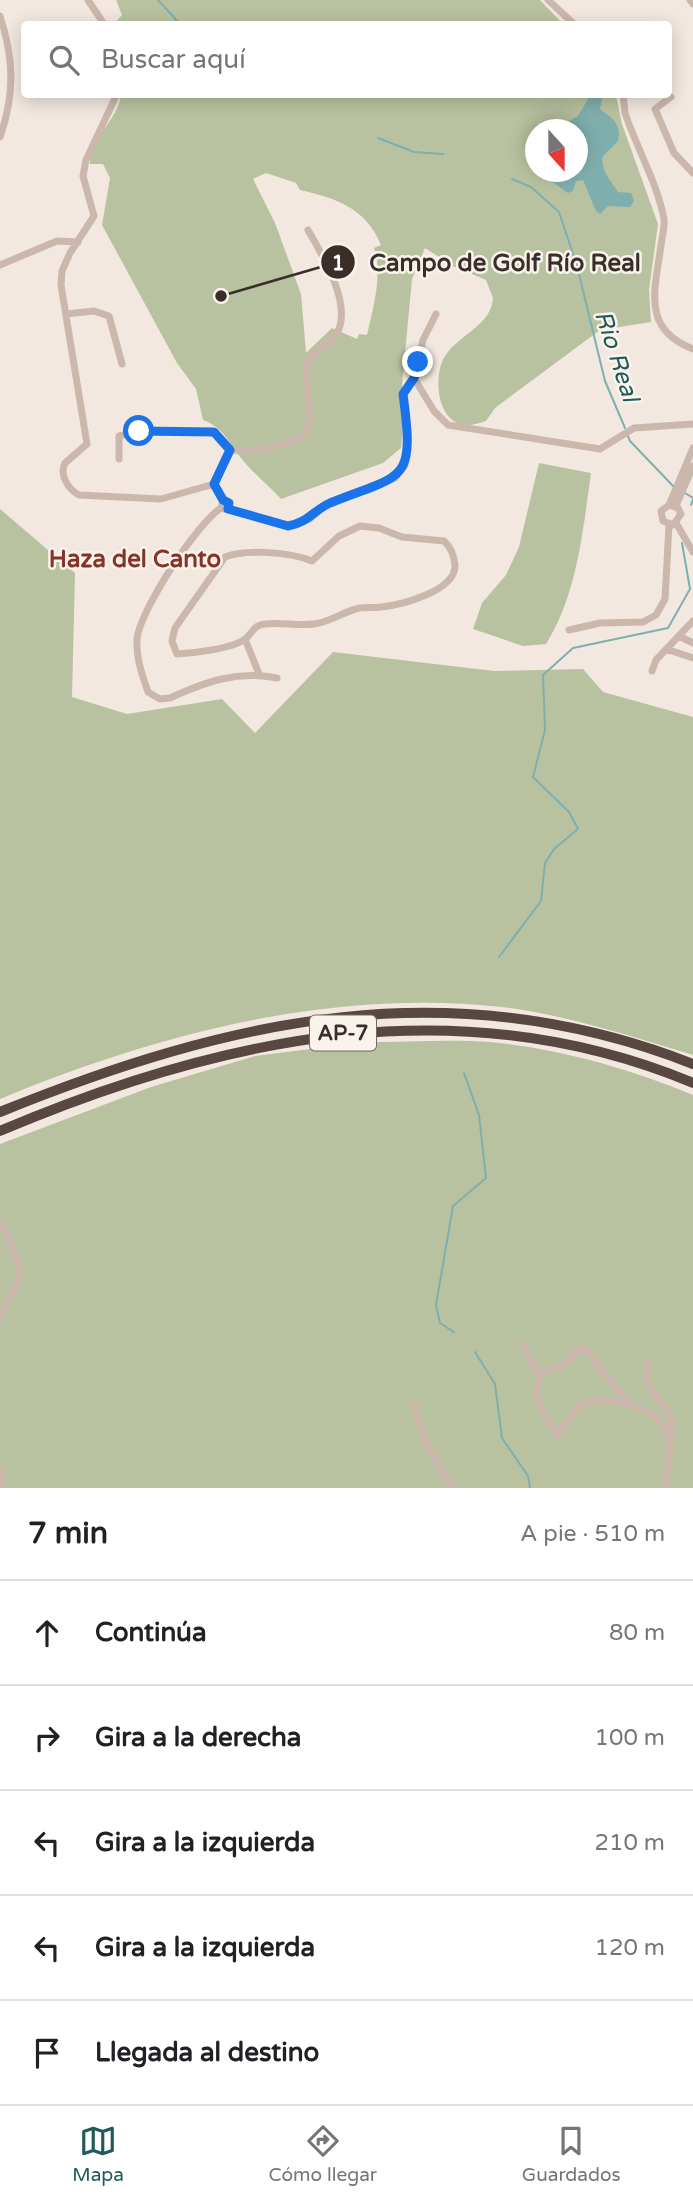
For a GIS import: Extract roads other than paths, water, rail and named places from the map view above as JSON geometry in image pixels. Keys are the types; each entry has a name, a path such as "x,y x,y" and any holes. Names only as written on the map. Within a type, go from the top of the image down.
{"highway":[{"name":"AP-7","path":"0,1112 88,1077 210,1039 275,1025 342,1016 421,1011 535,1021 646,1047 693,1065"},
{"name":"AP-7","path":"0,1131 130,1082 269,1044 338,1034 417,1030 490,1033 563,1044 645,1066 693,1083"},
{"path":"0,1106 60,1082 88,1077"},
{"path":"0,1136 130,1082"}],"street":[{"path":"88,0 102,21"},
{"path":"548,0 571,21"},
{"path":"0,16 10,45 13,72 13,92 0,137"},
{"path":"115,98 107,120 88,151 83,176 94,216 62,271 86,443 62,468 70,490 79,495 161,499 214,484 230,450"},
{"path":"623,98 625,113 664,220 654,296 656,317 661,328 675,342 693,349"},
{"path":"670,98 655,109 674,153 693,173"},
{"path":"119,459 119,436 139,431 214,432 230,450 266,451 302,437 308,428 311,408 306,364 318,347 337,333 339,324 339,294 329,267 308,230"},
{"path":"0,265 57,242 79,242"},
{"path":"66,314 94,311 109,316 122,364"},
{"path":"214,484 224,506 288,526 310,519 324,506 395,478 405,465 408,433 403,394 414,378 423,340 436,314"},
{"path":"414,378 434,411 448,425 600,449 634,428 693,424"},
{"path":"684,480 693,448"},
{"path":"693,466 673,505 660,514 673,524 693,552"},
{"path":"569,629 600,622 643,622 656,615 665,599 673,524 681,514 673,505"},
{"path":"224,506 212,514 171,569 145,610 137,636 137,661 148,692 160,699 170,698 229,676 259,674 276,678"},
{"path":"360,526 379,528 401,537 444,541 454,558 455,569 450,579 433,592 381,607 359,608 338,618 315,624 263,624 252,628 245,639 199,653 177,654 172,641 175,628 225,557 235,553 312,561 339,536 360,526"},
{"path":"652,671 656,660 693,621"},
{"path":"679,636 693,643"},
{"path":"245,639 259,674"},
{"path":"666,649 693,658"},
{"path":"0,1223 8,1234 21,1275 0,1317"},
{"path":"523,1344 533,1367 541,1374"},
{"path":"629,1404 603,1401 581,1404 557,1436 539,1403 537,1387 541,1374 567,1363 579,1349 587,1349 629,1404 660,1420 671,1441"},
{"path":"648,1364 646,1373 649,1388 669,1410 672,1419 665,1488"},
{"path":"615,1403 612,1396 620,1394"},
{"path":"415,1404 421,1434 433,1461 454,1488"},
{"path":"0,1470 3,1488"}],"water":[{"path":"589,98 602,98 600,109 615,122 619,135 618,141 603,156 602,161 618,192 631,193 634,201 630,207 608,206 600,214 596,211 584,182 588,182 588,119 573,119 578,116"},
{"path":"552,182 576,182 573,191 568,193"}],"waterway":[{"name":"Rio Real","path":"158,0 177,21"},
{"name":"Rio Real","path":"378,138 414,152 443,154"},
{"name":"Rio Real","path":"512,179 531,187 559,212 577,266 605,381 625,428"},
{"name":"Rio Real","path":"627,434 630,441 674,487"},
{"name":"Rio Real","path":"685,493 693,498"},
{"path":"691,505 693,499"},
{"path":"499,957 541,901 545,863 554,849 578,829 569,812 533,777 545,730 543,675 573,648 668,628 690,589 682,543"},
{"path":"454,1332 440,1323 436,1305 453,1206 486,1178 479,1115 464,1073"},
{"path":"475,1352 495,1384 502,1438 528,1476 530,1488"}],"place":[{"name":"Campo de Golf Río Real","path":"221,296"}],"district":[{"name":"Haza del Canto","path":"135,559"}]}
